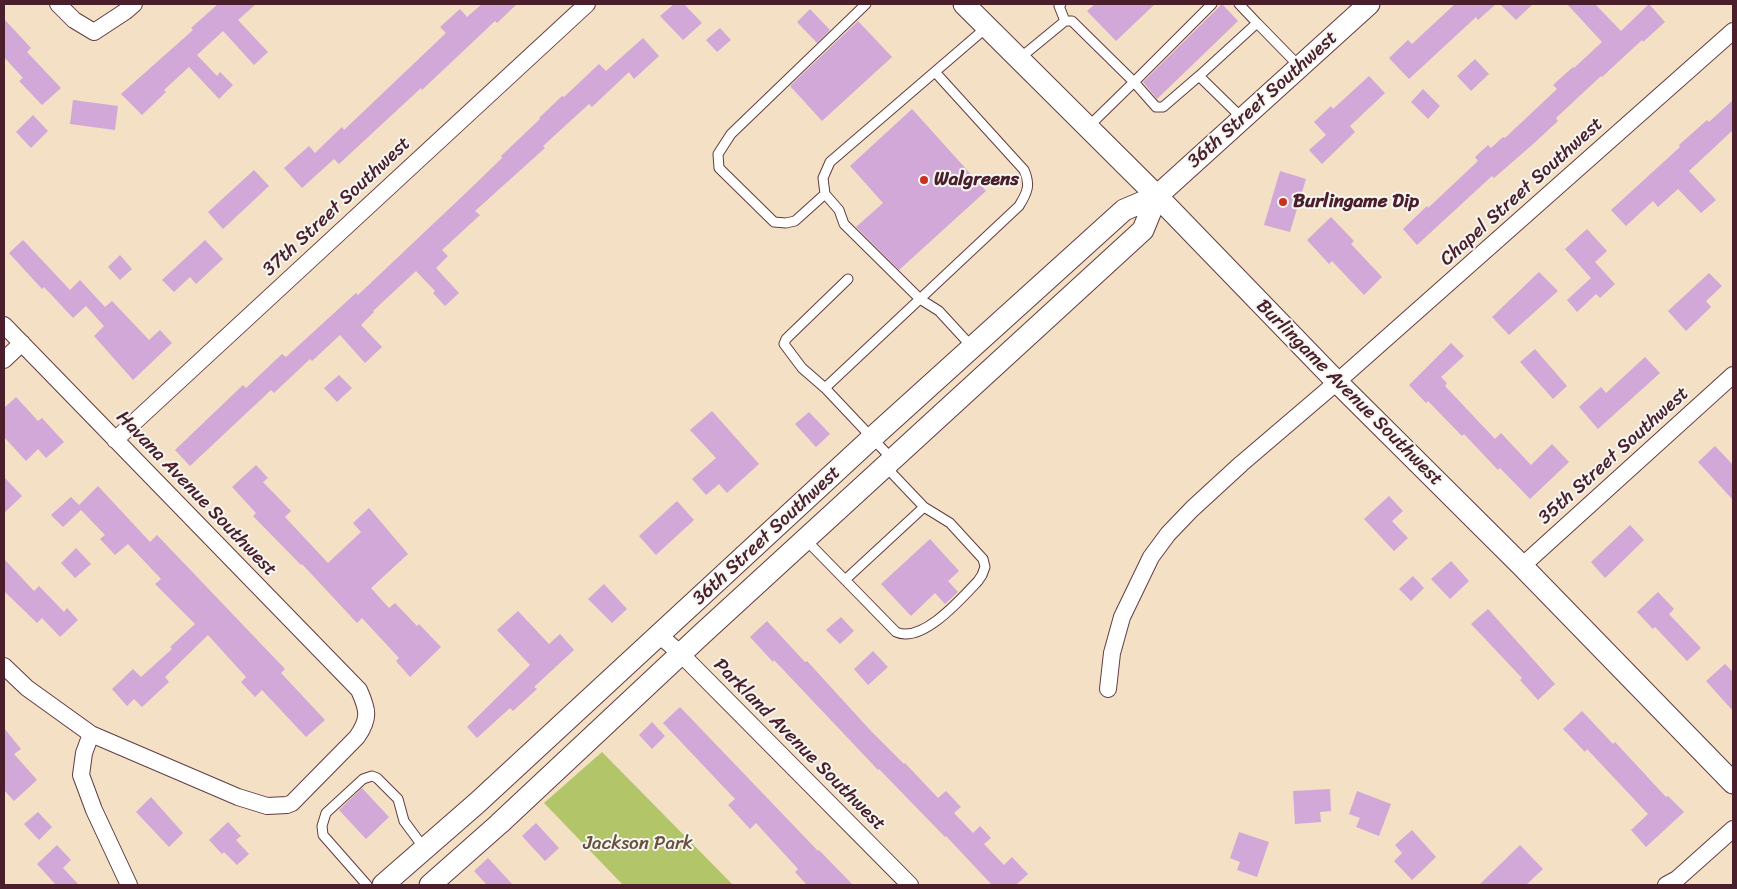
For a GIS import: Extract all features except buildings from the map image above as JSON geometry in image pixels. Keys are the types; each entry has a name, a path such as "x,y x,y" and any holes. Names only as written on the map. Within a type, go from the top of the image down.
{"street":[{"path":"58,4 74,20 94,32 134,4"},
{"name":"37th Street Southwest","path":"115,440 587,4"},
{"name":"Burlingame Avenue Southwest","path":"964,4 1020,58 1337,382 1522,566 1733,783"},
{"name":"36th Street Southwest","path":"383,885 1124,210 1156,196 1369,4"},
{"name":"Chapel Street Southwest","path":"1108,689 1112,654 1122,618 1151,557 1168,534 1241,464 1337,382 1733,31"},
{"name":"36th Street Southwest","path":"430,885 506,818 805,539 1143,230 1156,196"},
{"name":"Havana Avenue Southwest","path":"4,325 359,690 367,708 363,728 332,763 292,803 287,805 266,806 238,796 91,734"},
{"path":"4,360 22,343"},
{"path":"929,426 947,396 971,366 974,358 973,348"},
{"name":"35th Street Southwest","path":"1522,566 1731,382"},
{"name":"Parkland Avenue Southwest","path":"659,635 681,654 910,885"},
{"path":"4,666 27,688 91,734 84,753 81,775 94,810 129,885"},
{"path":"1666,885 1677,879 1733,829"}],"lane":[{"path":"825,194 795,222 774,222 719,168 718,154 731,134 866,4"},
{"path":"1061,4 1058,6 1065,21"},
{"path":"1088,127 1212,4"},
{"path":"1239,4 1300,67"},
{"path":"1020,58 1065,21 1072,21 1134,82 1156,107 1162,107 1199,76 1256,23"},
{"path":"973,348 939,311 920,299 844,224 839,210 825,194 823,178 830,162 987,27"},
{"path":"825,388 1019,206 1027,193 1029,180 1024,170 935,72"},
{"path":"1199,76 1243,118"},
{"path":"805,539 896,632 902,634 920,631 931,625 978,581 985,567 983,559 950,523 924,507 873,438 825,388 802,368 784,344 786,339 848,279"},
{"path":"845,580 924,507"},
{"path":"367,885 323,835 322,826 326,814 363,779 372,776 377,778 398,799 404,821 425,848"}],"green space":[{"name":"Jackson Park","path":"602,752 733,885 623,885 544,803"}],"place":[{"name":"Walgreens","path":"924,180"},
{"name":"Burlingame Dip","path":"1283,202"}]}
